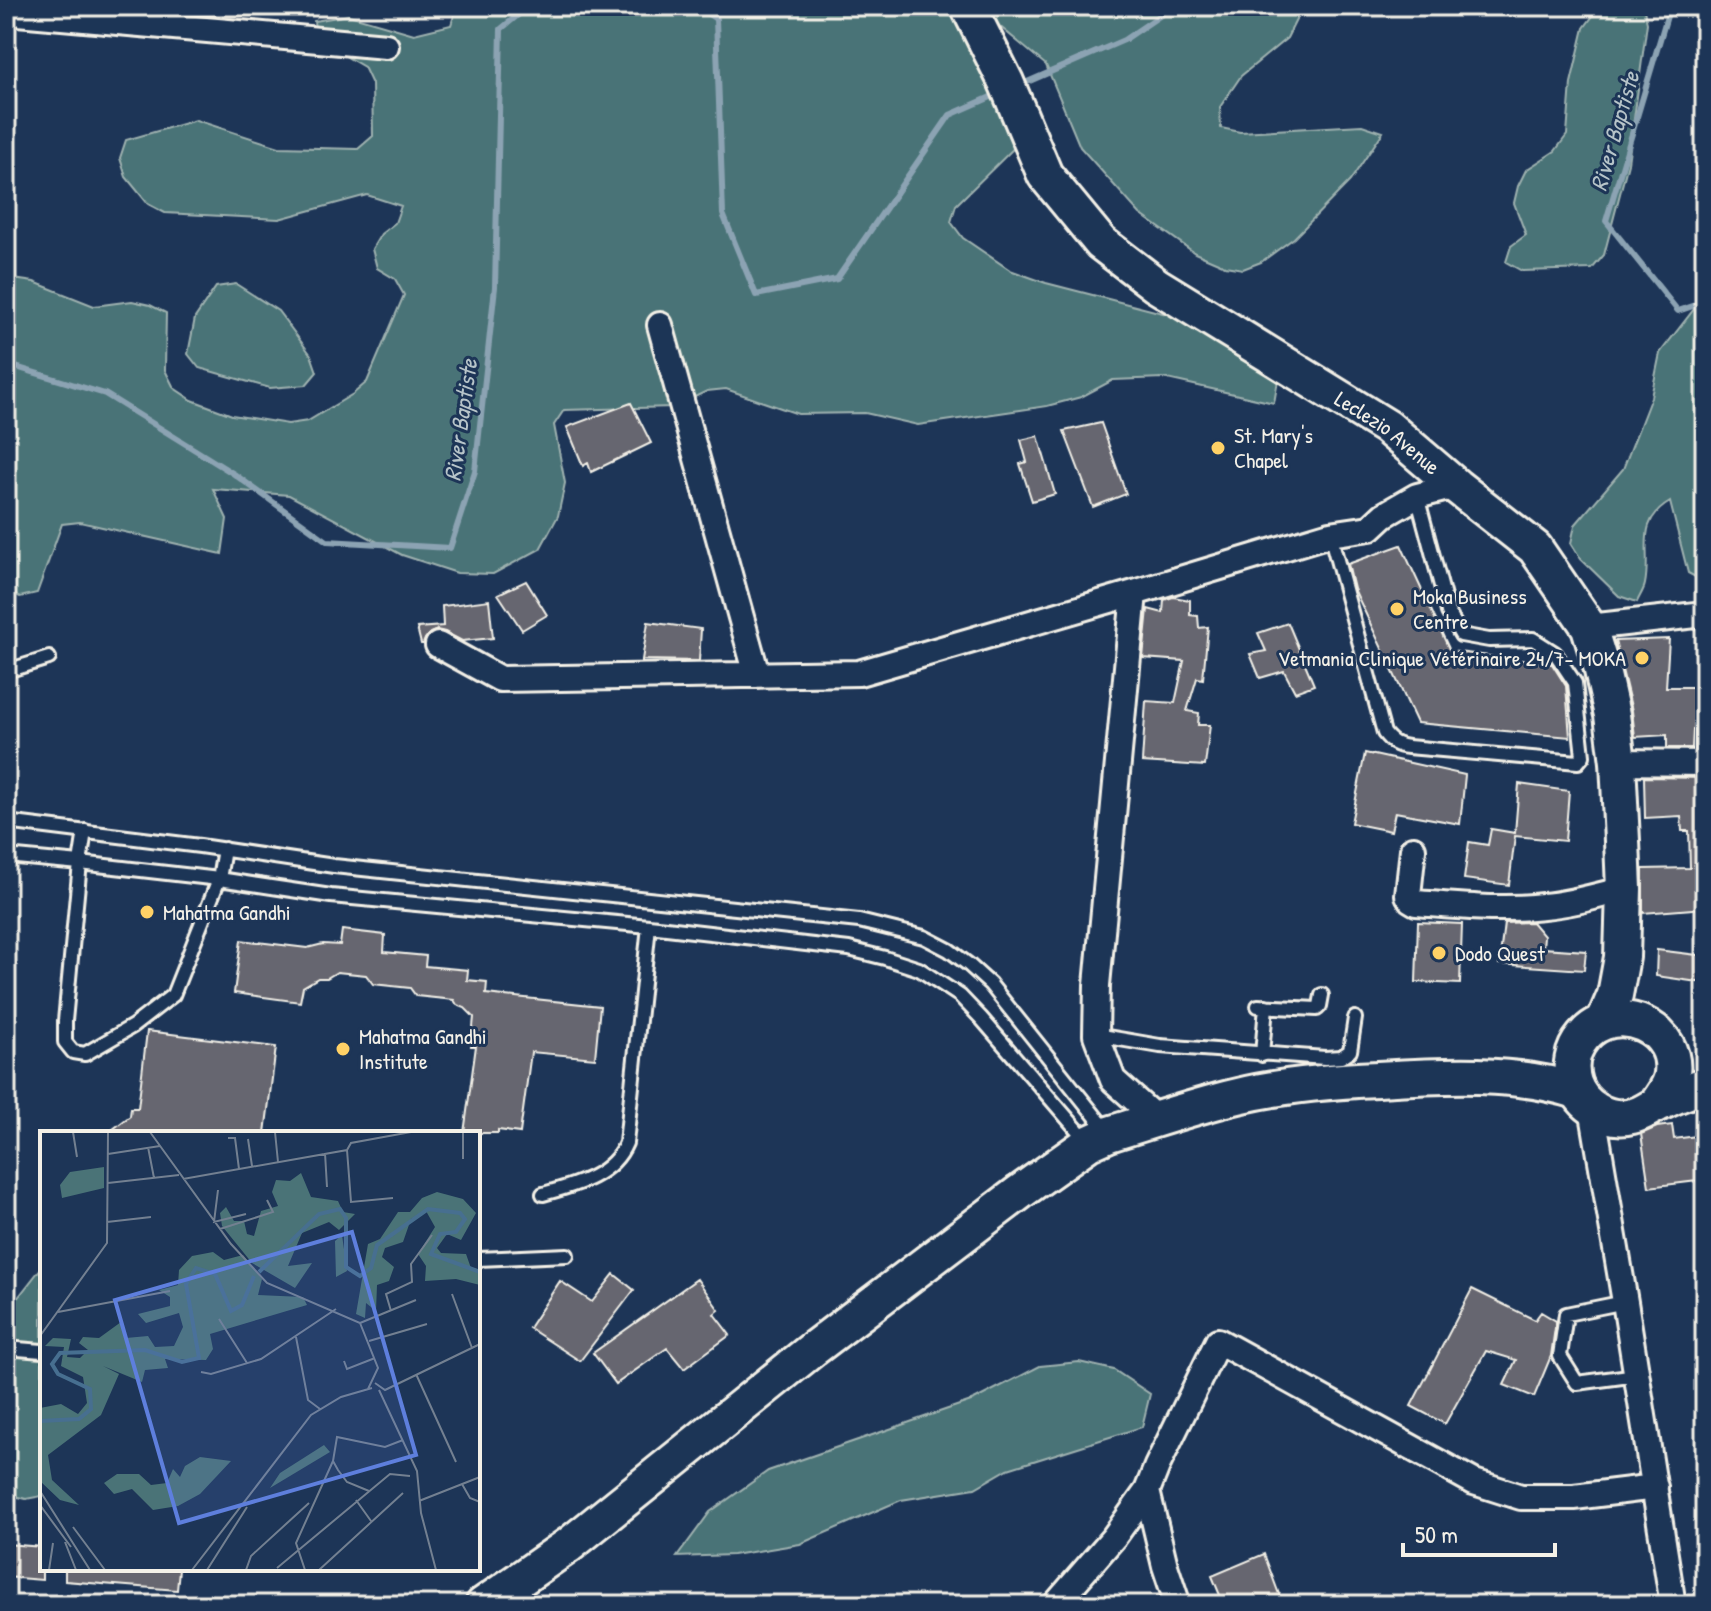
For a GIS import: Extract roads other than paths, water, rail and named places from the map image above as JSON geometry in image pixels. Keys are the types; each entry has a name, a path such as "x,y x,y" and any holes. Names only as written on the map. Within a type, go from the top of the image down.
{"main road":[{"name":"Leclezio Avenue","path":"968,6 1006,82 1045,175 1101,243 1156,285 1387,427 1535,548 1589,627 1609,702 1618,762 1624,889 1622,957 1615,995 1604,1021"},
{"name":"Leclezio Avenue","path":"1622,957 1640,1021"},
{"path":"1596,1105 1573,1079 1573,1054 1585,1034 1604,1021 1616,1018 1640,1021 1652,1028 1668,1048 1671,1077 1666,1092 1656,1105"},
{"path":"1521,1077 1551,1068 1573,1054"},
{"path":"1671,1061 1696,1074 1705,1075"},
{"path":"483,1605 569,1545 813,1349 1020,1192 1099,1139 1240,1095 1321,1082 1423,1076 1521,1077 1552,1083 1596,1105 1631,1117 1705,1085"},
{"path":"514,1605 569,1545"}],"street":[{"path":"6,12 386,46"},
{"path":"660,325 757,675"},
{"path":"438,645 500,679 859,673 1377,522 1417,496 1456,486"},
{"path":"1134,593 1097,985 1096,1035 1113,1080 1158,1120"},
{"path":"1589,627 1705,614"},
{"path":"1618,762 1705,763"},
{"path":"1413,849 1408,895 1416,903 1479,908 1543,907 1624,889"},
{"path":"1596,1105 1602,1173 1673,1605"},
{"path":"1055,1605 1114,1537 1147,1491 1218,1341 1474,1482 1521,1497 1574,1497 1655,1487"},
{"path":"1147,1491 1178,1605"}],"lane":[{"path":"1330,534 1384,733 1389,740 1399,746 1578,762 1583,756 1575,683 1555,653 1533,639 1489,640 1461,635 1448,612 1417,496"},
{"path":"6,673 49,658"},
{"path":"6,822 334,866 859,921 924,937 949,950 990,984 1099,1139"},
{"path":"85,831 65,1021 65,1042 73,1052 85,1054 133,1026 173,995 219,879 224,849"},
{"path":"6,856 219,879 331,896 649,926 849,949 885,958 919,969 960,996 1099,1139"},
{"path":"543,1194 575,1185 605,1170 621,1156 626,1143 649,926"},
{"path":"1262,1055 1262,1006 1317,1009 1322,995"},
{"path":"1096,1035 1160,1046 1325,1058 1347,1054 1352,1046 1355,1018"},
{"path":"480,1259 567,1255"},
{"path":"1625,1302 1566,1314 1560,1356 1577,1383 1637,1375"},
{"path":"6,1348 40,1351"}],"waterway":[{"name":"River Baptiste","path":"6,364 105,394 234,474 327,541 450,548 475,471 495,287 501,29 529,6"},
{"name":"River Baptiste","path":"697,6 716,19 723,214 756,295 837,279 950,115 1000,93"},
{"name":"River Baptiste","path":"1018,86 1124,40 1174,6"},
{"name":"River Baptiste","path":"1670,6 1606,221 1678,311 1705,302"}],"place":[{"name":"St. Mary's Chapel","path":"1218,448"},
{"name":"Moka Business Centre","path":"1397,609"},
{"name":"Vetmania Clinique Vétérinaire 24/7- MOKA","path":"1642,658"},
{"name":"Mahatma Gandhi","path":"147,912"},
{"name":"Dodo Quest","path":"1439,953"},
{"name":"Mahatma Gandhi Institute","path":"343,1049"}]}
